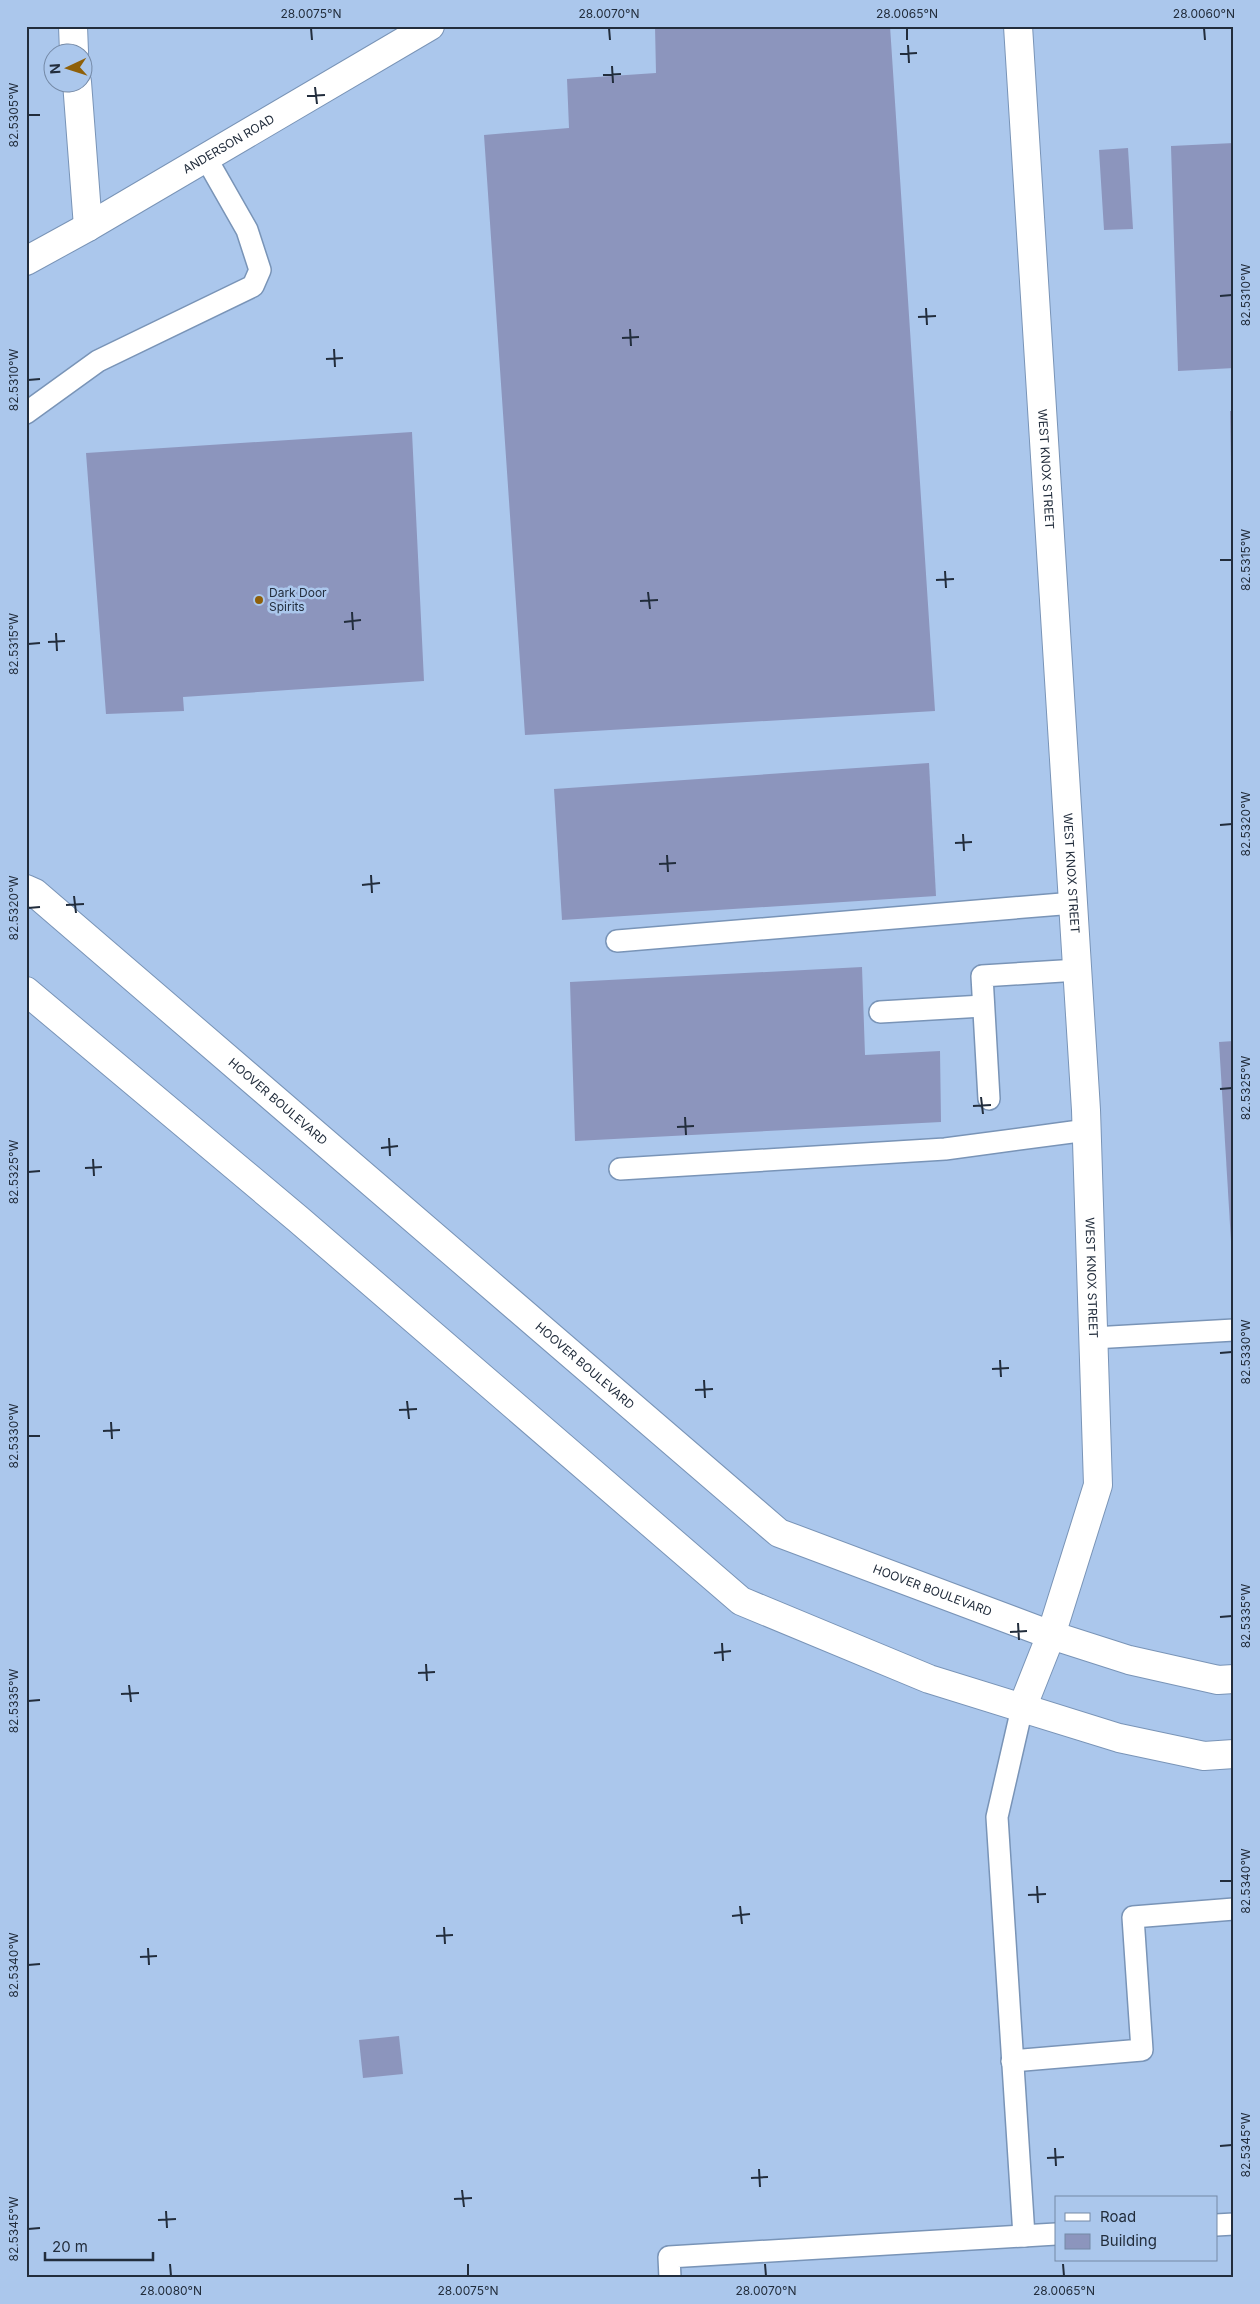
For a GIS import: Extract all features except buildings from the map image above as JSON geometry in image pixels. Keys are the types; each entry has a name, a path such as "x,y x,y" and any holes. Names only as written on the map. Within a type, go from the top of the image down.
{"main road":[{"path":"72,26 73,42"},
{"name":"ANDERSON ROAD","path":"26,261 88,228 430,26"},
{"name":"WEST KNOX STREET","path":"1018,26 1087,1130 1098,1485 1051,1636 1022,1708"},
{"path":"78,92 88,228"},
{"name":"HOOVER BOULEVARD","path":"26,889 43,900 779,1533 1051,1636 1138,1662 1218,1680 1234,1679"},
{"path":"26,990 306,1225 741,1600 929,1679 1118,1738 1204,1756 1234,1754"}],"lane":[{"path":"26,413 98,361 253,286 260,270 247,230 206,158"},
{"path":"617,941 1074,902"},
{"path":"989,1099 982,976 1078,970"},
{"path":"880,1012 983,1006"},
{"path":"620,1169 945,1149 1087,1130"},
{"path":"1094,1338 1234,1330"},
{"path":"1022,1708 997,1817 1024,2236"},
{"path":"1012,2061 1142,2050 1133,1917 1234,1909"},
{"path":"1218,2225 1234,2224"},
{"path":"670,2278 669,2257 1055,2234"}],"place":[{"name":"Dark Door Spirits","path":"259,600"}]}
